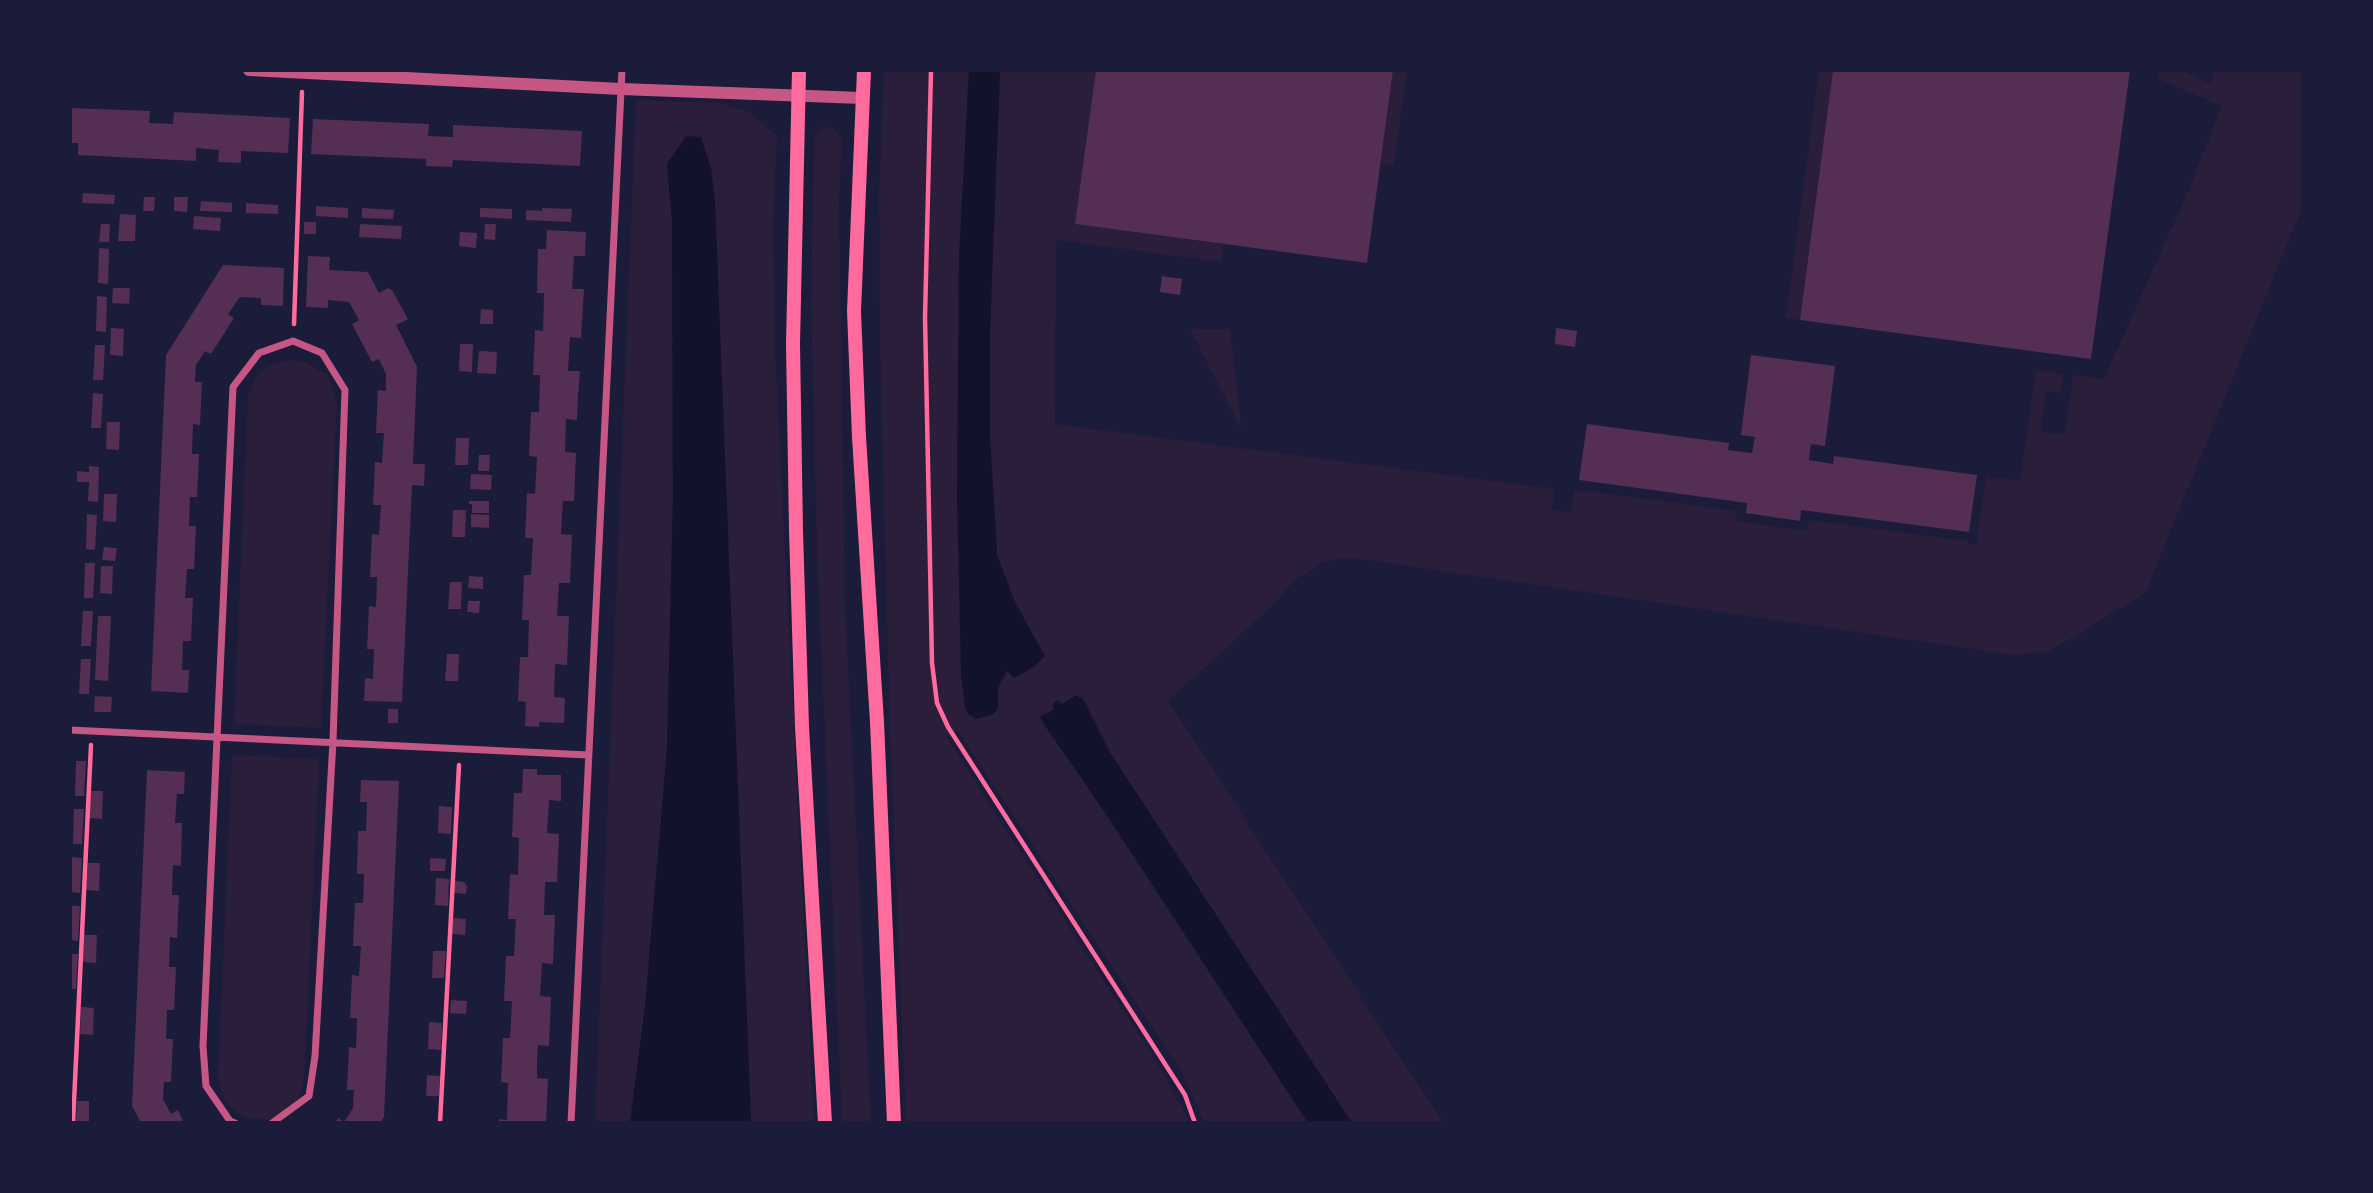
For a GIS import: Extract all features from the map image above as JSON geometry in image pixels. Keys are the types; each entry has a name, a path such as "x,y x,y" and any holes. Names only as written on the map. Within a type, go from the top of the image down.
{"main road":[{"path":"799,70 793,344 797,545 802,727 825,1123"},
{"path":"863,70 855,324 859,438 878,736 894,1123"}],"street":[{"path":"249,70 862,98"},
{"path":"571,1123 622,70"},
{"path":"235,1123 230,1121 206,1086 203,1046 233,387 259,353 293,341 322,353 345,390 333,741 315,1056 309,1096 272,1123"},
{"path":"70,730 589,755"}],"path":[{"path":"931,70 925,317 932,663 937,703 948,727 1185,1095 1195,1123"},
{"path":"293,341 303,72"},
{"path":"73,1123 92,730"},
{"path":"440,1123 460,750"}],"shaded area":[{"path":"884,70 969,70 959,259 957,498 973,717 976,719 993,714 998,707 998,688 1007,671 1034,667 1038,662 997,555 990,437 990,330 1000,70 1096,70 1076,224 1223,244 1221,262 1056,240 1055,424 1555,489 1551,510 1571,512 1574,492 1580,490 1737,511 1736,521 1807,531 1809,520 1967,541 1968,544 1976,545 1986,476 2020,481 2036,370 2063,374 2061,393 2046,391 2041,431 2065,435 2073,375 2104,379 2187,194 2222,106 2156,78 2159,70 2180,70 2210,83 2215,70 2303,70 2303,205 2147,589 2142,595 2050,651 2013,655 1353,558 1335,559 1323,562 1296,579 1270,608 1168,701 1443,1123 1352,1123 1109,751 1083,700 1085,783 1308,1123 1205,1123 1182,1073 958,731 946,737 1162,1071 1190,1123 906,1123 890,734 880,344 879,193"},
{"path":"969,70 1000,70 990,330 990,437 997,555 1014,600 1045,656 1034,667 1014,678 1007,671 998,688 998,707 993,714 976,719 968,714 965,706 961,674 957,498 959,259"},
{"path":"1393,70 1407,70 1394,166 1380,163"},
{"path":"1819,70 1833,70 1800,320 1786,318"},
{"path":"636,100 719,103 750,112 777,137 773,224 775,352 814,1123 751,1123 715,203 711,168 667,164 672,221 673,498 667,748 645,1007 630,1123 595,1123"},
{"path":"824,127 833,128 842,138 839,201 845,609 871,1123 842,1123 817,552 811,304 814,137"},
{"path":"686,136 701,137 711,168 715,203 751,1123 630,1123 645,1007 667,748 673,498 672,221 667,164"},
{"path":"1190,329 1230,329 1242,430"},
{"path":"291,360 308,363 325,374 337,401 321,728 234,724 248,395 256,377 263,370"},
{"path":"1076,695 1083,699 1109,751 1352,1123 1308,1123 1111,821 1045,726 1040,717 1054,709 1052,705 1058,700 1062,704"},
{"path":"232,755 319,759 304,1082 292,1107 267,1120 249,1118 233,1110 222,1094 218,1076"}],"building":[{"path":"1096,70 1393,70 1367,263 1075,224"},
{"path":"1833,70 2130,70 2091,359 1800,320"},
{"path":"70,108 150,111 149,123 173,124 174,112 290,118 288,153 241,151 241,163 218,162 219,150 196,148 196,161 78,155 78,143 70,143"},
{"path":"313,119 429,124 428,136 453,137 453,125 582,131 580,166 453,160 452,167 426,166 426,159 311,154"},
{"path":"83,193 115,195 114,204 82,203"},
{"path":"144,197 155,197 154,211 143,211"},
{"path":"174,197 188,197 187,212 174,211"},
{"path":"201,201 232,203 232,212 200,211"},
{"path":"246,203 278,205 278,214 246,213"},
{"path":"316,206 348,208 348,218 316,216"},
{"path":"362,208 394,210 393,219 362,218"},
{"path":"480,208 512,209 512,219 480,217"},
{"path":"542,208 572,209 571,222 526,220 526,210 542,211"},
{"path":"120,214 136,215 135,241 118,241"},
{"path":"194,216 221,218 220,231 193,229"},
{"path":"304,222 316,222 316,234 304,234"},
{"path":"101,224 110,224 109,242 99,242"},
{"path":"360,224 402,226 401,239 359,237"},
{"path":"485,224 496,224 495,240 484,239"},
{"path":"547,230 586,232 585,256 574,256 572,289 584,289 581,338 570,337 568,371 580,371 577,420 566,419 565,452 576,453 574,501 563,501 561,534 572,535 570,583 559,583 557,616 569,616 567,665 555,664 554,697 565,698 564,723 539,722 539,727 525,726 526,702 518,701 520,657 528,657 529,620 522,620 524,575 531,575 533,538 525,538 527,493 535,494 537,457 529,456 531,412 539,412 540,375 533,375 535,330 543,331 544,293 537,293 538,249 546,249"},
{"path":"460,232 477,233 476,248 459,246"},
{"path":"99,248 109,249 108,284 98,283"},
{"path":"308,256 330,257 329,270 368,272 379,293 388,288 392,290 408,319 396,325 417,367 413,464 425,464 424,486 412,485 402,702 364,701 365,678 373,679 374,649 367,649 369,606 376,607 377,577 370,577 372,534 379,535 381,505 373,505 375,462 382,463 384,433 376,433 378,390 386,391 386,374 379,359 372,362 352,324 359,320 349,302 328,300 328,308 306,307"},
{"path":"223,265 284,268 283,306 261,305 261,298 240,297 228,314 234,318 211,354 205,351 196,365 195,382 202,382 200,425 193,424 192,454 199,454 197,497 190,497 189,526 196,526 194,569 187,569 185,598 193,598 191,641 183,641 182,670 189,670 188,693 151,691 166,355"},
{"path":"1162,276 1182,279 1180,295 1160,292"},
{"path":"113,288 130,288 129,304 112,303"},
{"path":"97,296 107,297 106,332 96,331"},
{"path":"481,309 493,310 493,324 480,324"},
{"path":"111,328 124,329 123,356 110,355"},
{"path":"1556,328 1577,331 1575,347 1555,344"},
{"path":"460,344 473,344 472,372 459,371"},
{"path":"95,345 105,345 103,380 93,380"},
{"path":"479,351 497,352 496,374 477,373"},
{"path":"1751,355 1835,366 1825,446 1811,444 1809,460 1833,464 1834,456 1977,475 1969,532 1801,510 1800,521 1746,513 1747,503 1579,480 1587,424 1729,443 1728,450 1752,453 1755,437 1741,435"},
{"path":"93,393 103,394 101,428 91,428"},
{"path":"107,422 120,422 119,450 106,449"},
{"path":"456,438 469,438 468,465 455,465"},
{"path":"479,455 490,455 489,471 478,471"},
{"path":"89,466 99,467 98,502 88,501 89,482 77,482 77,471 89,472"},
{"path":"471,474 492,475 491,490 470,489"},
{"path":"104,494 117,494 116,522 103,521"},
{"path":"469,501 489,501 489,513 472,513 472,504 469,504"},
{"path":"453,510 466,510 465,537 452,537"},
{"path":"87,514 97,515 95,550 86,549"},
{"path":"471,514 489,515 489,528 471,527"},
{"path":"104,547 117,548 115,561 102,560"},
{"path":"85,563 95,563 93,598 84,598"},
{"path":"101,566 113,566 112,594 100,593"},
{"path":"469,576 483,577 483,589 468,588"},
{"path":"450,582 462,582 461,609 448,609"},
{"path":"468,601 480,601 479,613 467,612"},
{"path":"83,611 93,611 91,646 81,646"},
{"path":"98,616 111,616 108,681 95,680"},
{"path":"447,654 459,654 458,681 445,681"},
{"path":"81,659 91,659 89,694 79,694"},
{"path":"95,696 112,697 111,712 94,712"},
{"path":"388,709 398,709 398,723 388,723"},
{"path":"76,761 86,761 84,796 75,796"},
{"path":"523,769 537,769 537,775 561,775 561,801 549,800 547,833 559,834 557,882 545,882 544,915 555,915 553,964 542,963 540,996 551,997 549,1046 538,1045 537,1061 537,1078 548,1079 546,1123 499,1123 499,1119 507,1120 508,1083 501,1082 503,1038 510,1038 512,1001 504,1001 506,956 514,956 516,919 508,919 510,874 518,875 519,838 512,837 514,793 522,793"},
{"path":"147,770 185,772 184,794 177,794 175,823 182,823 181,866 173,865 172,895 179,895 177,938 170,937 169,967 176,967 174,1010 167,1010 166,1039 173,1039 171,1082 164,1082 163,1099 171,1114 178,1110 184,1123 141,1123 132,1106"},
{"path":"361,780 399,781 384,1117 380,1123 335,1123 338,1118 344,1122 353,1108 354,1090 347,1090 349,1047 356,1048 357,1018 350,1018 352,975 359,976 361,946 353,946 355,903 363,903 364,874 357,874 358,831 366,831 367,802 360,802"},
{"path":"91,791 103,791 102,819 89,818"},
{"path":"439,806 452,807 451,834 438,833"},
{"path":"74,809 84,809 82,844 73,844"},
{"path":"72,857 82,858 80,893 70,892"},
{"path":"430,858 446,859 445,871 430,871"},
{"path":"88,863 100,863 99,891 86,890"},
{"path":"436,878 449,879 448,906 435,905"},
{"path":"455,881 464,882 467,886 466,894 454,893"},
{"path":"70,906 80,906 78,941 70,940"},
{"path":"453,918 466,919 465,935 452,934"},
{"path":"84,935 97,935 96,963 83,962"},
{"path":"433,951 446,951 444,978 432,978"},
{"path":"70,954 78,954 76,989 70,989"},
{"path":"451,1000 467,1001 466,1014 450,1013"},
{"path":"81,1007 94,1008 93,1035 80,1034"},
{"path":"429,1022 442,1023 441,1050 428,1049"},
{"path":"427,1075 440,1076 439,1096 426,1096"},
{"path":"77,1101 89,1101 89,1123 76,1123"}]}
